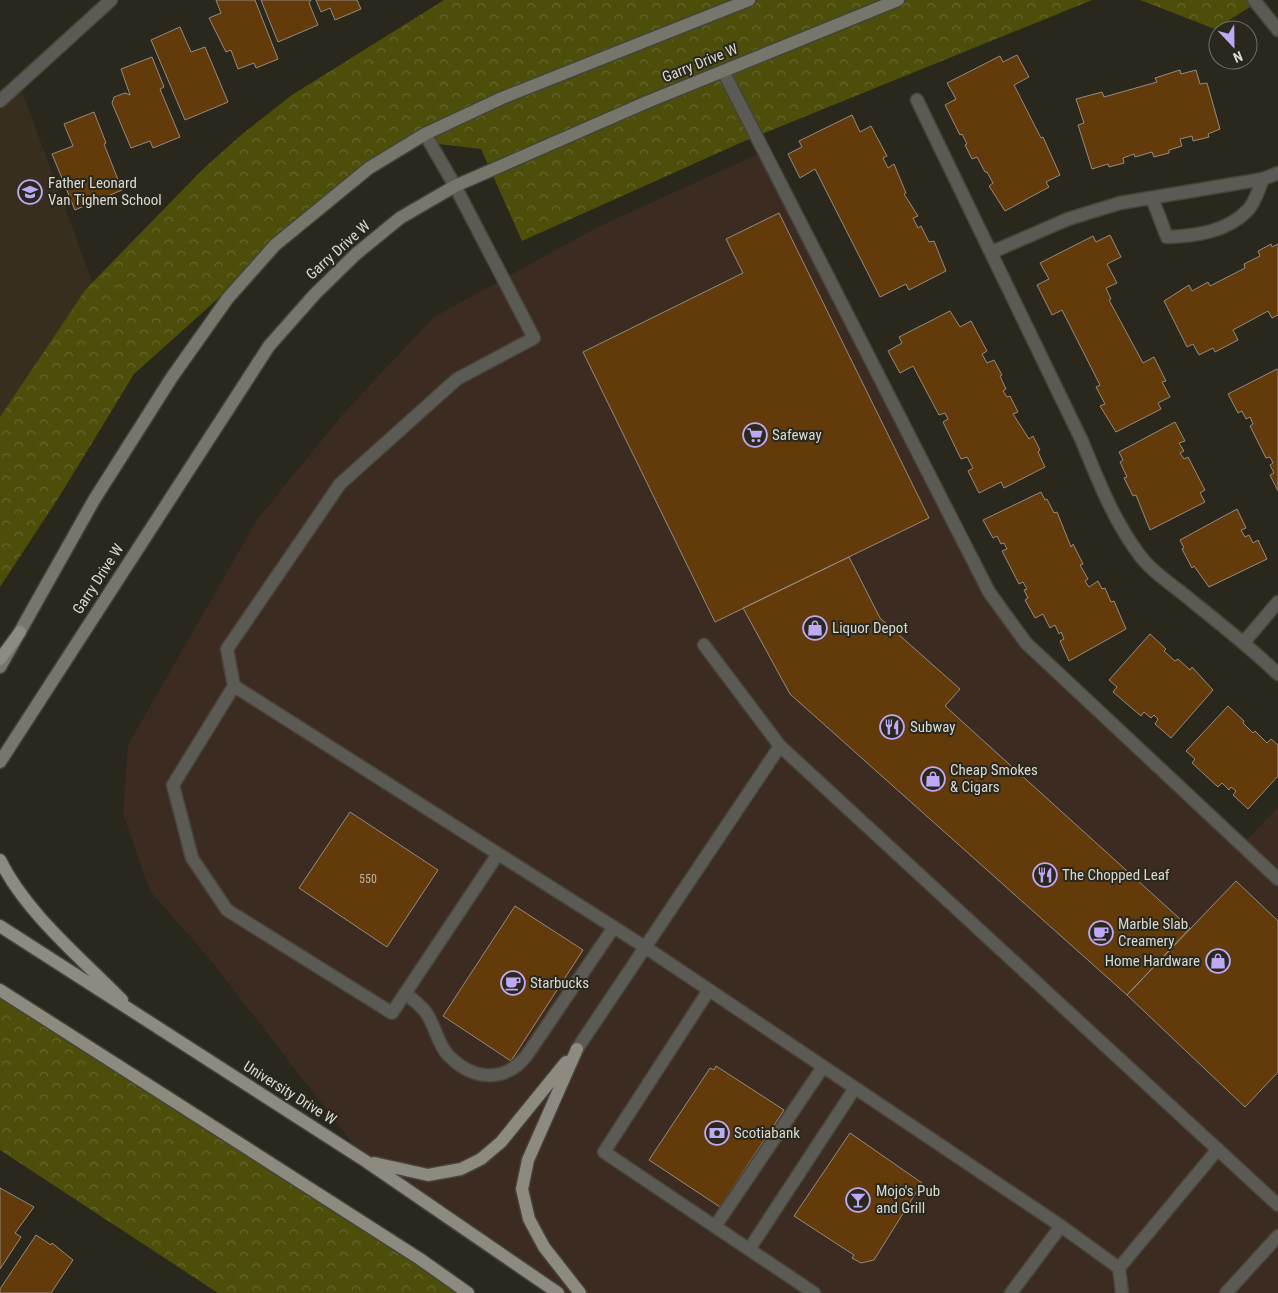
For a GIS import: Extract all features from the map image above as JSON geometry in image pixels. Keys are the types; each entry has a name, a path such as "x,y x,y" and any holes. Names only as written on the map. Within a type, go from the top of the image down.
{"main road":[{"path":"0,667 99,492 172,377 228,298 275,245 369,168 425,134 502,98 749,0"},
{"name":"Garry Drive W","path":"0,762 269,346 315,294 356,254 400,218 455,186 523,155 723,71 898,0"},
{"path":"0,659 20,632"},
{"path":"0,860 25,901 140,1017"},
{"name":"University Drive W","path":"0,926 367,1162 558,1293"},
{"path":"0,990 420,1259 468,1293"},
{"path":"367,1162 428,1175 461,1169 481,1159 501,1142 577,1049"},
{"path":"577,1049 528,1160 522,1190 529,1219 544,1247 580,1293"}],"street":[{"path":"0,101 111,0"},
{"path":"1254,0 1278,30"},
{"path":"723,71 990,592 1026,643 1278,878"},
{"path":"917,100 1082,440 1105,497 1141,557 1163,578 1244,642 1278,674"},
{"path":"425,134 455,186 534,338 457,378 340,484 227,649 234,686 173,785 192,858 227,910 392,1013 498,854"},
{"path":"992,252 1068,219 1120,203 1264,179 1278,173"},
{"path":"1152,198 1167,237 1192,236 1226,226 1248,210 1264,179"},
{"path":"1244,642 1278,602"},
{"path":"704,645 780,746 1278,1204"},
{"path":"234,686 645,947 1061,1226 1119,1268"},
{"path":"577,1049 780,746"},
{"path":"405,993 427,1012 447,1055 469,1070 486,1076 504,1074 518,1067 614,928"},
{"path":"709,990 604,1152 716,1225 814,1293"},
{"path":"716,1225 823,1067"},
{"path":"750,1248 855,1088"},
{"path":"1122,1293 1119,1268 1218,1149"},
{"path":"1011,1293 1061,1226"},
{"path":"1226,1293 1278,1236"}],"shaded area":[{"name":"Father Leonard Van Tighem School","path":"19,83 93,284 0,423 0,101"},
{"path":"758,154 955,527 1026,643 1242,845 1278,807 1278,1293 558,1293 367,1162 209,958 150,891 123,814 128,745 257,520 344,413 434,317 598,227"}],"green space":[{"path":"444,0 1092,0 740,143 522,241 481,149 422,142 328,200 134,374 59,497 0,587 0,417 86,289 203,169 241,135 292,95"},
{"path":"1140,0 1261,0 1229,20 1208,20 1208,26"},
{"path":"0,993 468,1293 218,1293 0,1150"}],"building":[{"path":"216,0 255,0 278,59 256,68 254,63 238,69 231,50 226,52 209,18 221,13"},
{"path":"261,0 311,0 309,3 318,25 278,42"},
{"path":"316,0 357,0 361,9 335,20 330,8 321,12"},
{"path":"180,27 191,52 205,47 228,102 185,120 151,40"},
{"path":"1017,55 1029,77 1014,85 1041,138 1043,137 1060,175 1046,182 1049,187 1005,211 989,186 993,183 987,172 985,172 977,157 972,159 962,134 960,135 945,105 956,99 947,83 1000,56 1003,62"},
{"path":"152,57 164,87 160,89 180,137 153,148 150,141 131,148 112,103 114,97 125,93 130,95 121,69"},
{"path":"1180,70 1181,74 1196,70 1200,84 1207,83 1220,129 1208,134 1209,137 1193,141 1192,136 1180,139 1182,146 1169,150 1169,153 1154,157 1152,152 1135,157 1134,154 1123,158 1124,163 1109,167 1108,164 1092,169 1078,125 1084,123 1076,99 1102,92 1104,97 1157,82 1155,78"},
{"path":"94,112 122,190 75,210 52,154 73,146 64,124"},
{"path":"852,115 860,132 871,126 887,156 883,158 888,168 894,164 906,193 904,194 918,216 913,218 918,228 921,226 929,242 934,241 946,271 909,290 906,284 880,297 815,169 800,178 788,154 802,147 799,141"},
{"name":"Safeway","path":"779,213 929,518 715,622 583,352 743,273 726,239"},
{"path":"1110,235 1121,257 1107,264 1117,283 1106,288 1111,299 1109,300 1143,363 1154,357 1166,381 1162,382 1170,397 1158,403 1161,409 1116,432 1100,406 1105,404 1096,387 1100,385 1062,310 1052,315 1037,285 1049,279 1040,263 1093,236 1096,242"},
{"path":"1271,244 1272,247 1278,244 1278,315 1272,318 1268,311 1233,330 1238,340 1215,352 1213,348 1199,355 1193,344 1187,347 1164,301 1189,285 1192,291 1208,282 1210,286 1245,268 1244,264 1260,256 1258,251"},
{"path":"950,311 960,327 971,321 987,351 982,354 987,363 994,360 1002,375 1000,376 1006,389 1003,391 1007,397 1010,396 1018,412 1013,414 1029,439 1033,436 1040,450 1038,452 1045,467 1004,488 1001,482 979,493 968,471 973,468 967,457 961,459 943,422 948,419 945,413 939,415 913,366 900,373 888,351 902,343 899,337"},
{"path":"1277,369 1278,491 1270,475 1274,473 1270,465 1273,463 1270,457 1266,458 1250,426 1253,424 1250,417 1246,419 1242,411 1238,413 1228,394"},
{"path":"1175,422 1185,441 1179,443 1184,451 1180,453 1184,459 1188,457 1205,490 1200,493 1205,502 1150,530 1136,495 1133,496 1124,478 1127,477 1120,462 1123,460 1119,452"},
{"path":"1041,492 1054,513 1057,512 1071,547 1073,544 1083,564 1080,565 1088,579 1085,581 1089,587 1098,581 1102,589 1105,588 1111,602 1114,601 1126,629 1069,661 1060,641 1064,639 1061,632 1059,634 1055,625 1050,628 1043,614 1035,618 1025,600 1028,598 1024,590 1027,589 1023,582 1019,584 1002,551 1007,549 1004,543 1001,544 997,536 993,538 983,520"},
{"path":"1237,509 1246,528 1241,530 1245,537 1249,535 1253,543 1258,540 1267,559 1209,587 1194,566 1192,568 1182,549 1184,548 1180,540"},
{"path":"849,557 880,618 960,689 945,706 1190,928 1127,995 790,694 743,608"},
{"path":"1150,634 1166,649 1164,651 1175,661 1178,659 1190,670 1192,667 1213,690 1171,738 1155,724 1158,719 1154,715 1151,718 1144,712 1141,716 1113,692 1117,687 1109,680"},
{"path":"1228,706 1244,721 1243,723 1253,733 1255,731 1267,743 1271,739 1278,745 1278,776 1248,809 1233,795 1236,791 1231,787 1229,790 1222,783 1218,787 1192,763 1195,759 1186,751"},
{"path":"350,812 438,870 387,947 299,888"},
{"name":"Home Hardware","path":"1236,881 1278,921 1278,1072 1245,1107 1127,995"},
{"name":"Starbucks","path":"515,906 583,950 511,1061 443,1016"},
{"name":"Scotiabank","path":"716,1066 784,1110 720,1207 649,1160 710,1068 714,1070"},
{"name":"Mojo's Pub and Grill","path":"850,1133 922,1183 874,1260 861,1263 852,1258 854,1255 794,1216"},
{"path":"0,1188 34,1207 15,1233 21,1237 0,1269"},
{"path":"36,1235 51,1245 52,1243 73,1260 51,1293 0,1293 0,1289"}],"place":[{"name":"Father Leonard Van Tighem School","path":"30,192"},
{"name":"Safeway","path":"755,435"},
{"name":"Liquor Depot","path":"815,628"},
{"name":"Subway","path":"892,727"},
{"name":"Cheap Smokes & Cigars","path":"933,779"},
{"name":"The Chopped Leaf","path":"1045,875"},
{"name":"Marble Slab Creamery","path":"1101,933"},
{"name":"Home Hardware","path":"1218,961"},
{"name":"Starbucks","path":"513,983"},
{"name":"Scotiabank","path":"717,1133"},
{"name":"Mojo's Pub and Grill","path":"858,1200"}]}
